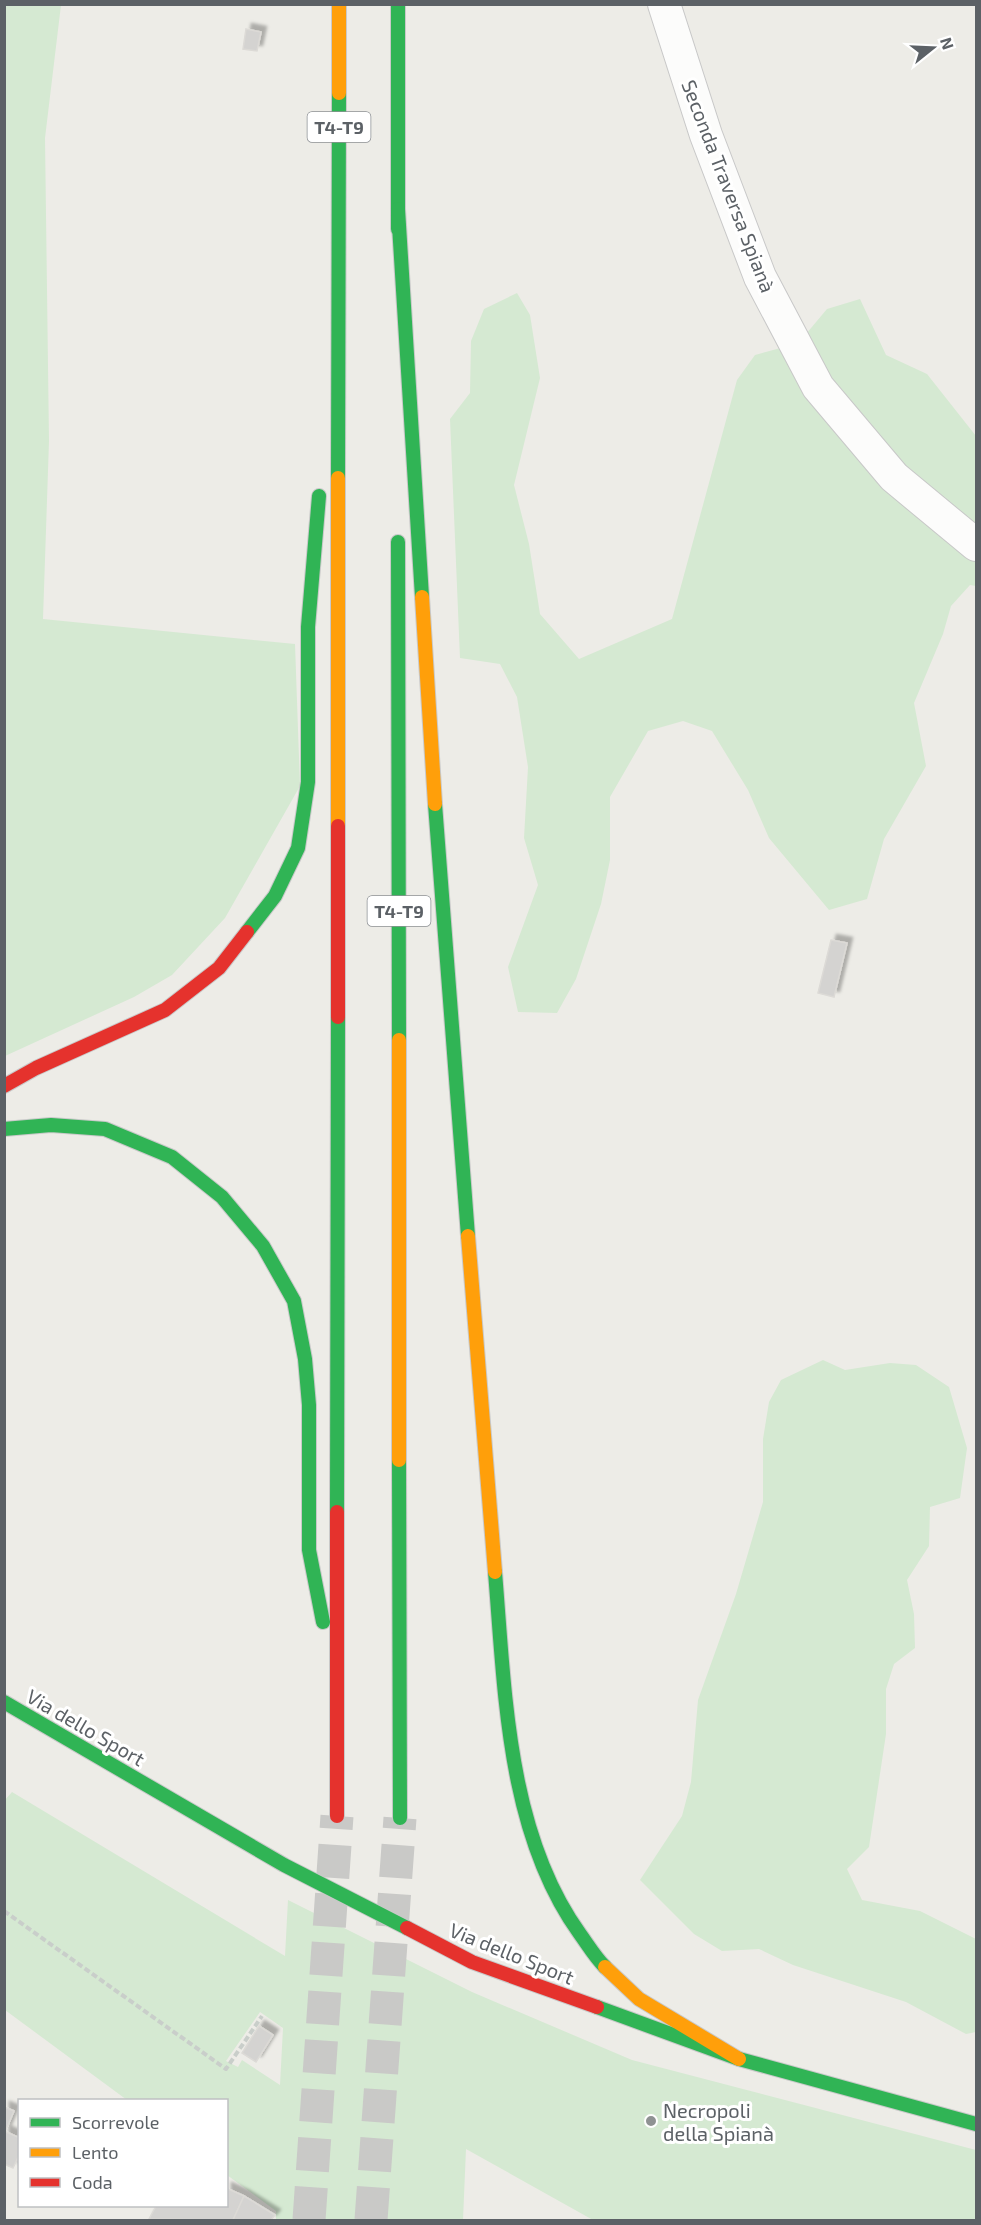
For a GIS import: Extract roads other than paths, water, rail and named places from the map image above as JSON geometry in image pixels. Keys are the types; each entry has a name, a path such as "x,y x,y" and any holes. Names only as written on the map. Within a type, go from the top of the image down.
{"main road":[{"name":"T4-T9","path":"337,1816 339,4"},
{"name":"T4-T9","path":"398,4 398,435"},
{"path":"398,208 441,898 506,1708 519,1786 542,1867 570,1920 601,1963 639,1998 739,2059"},
{"path":"324,426 338,249"},
{"path":"4,1086 36,1068 165,1010 219,968 275,896 298,848 308,782 308,627 320,485"},
{"name":"T4-T9","path":"398,530 400,1818"},
{"path":"4,1129 51,1125 105,1129 172,1157 222,1197 263,1246 294,1301 305,1359 309,1405 309,1550 337,1694"},
{"name":"Via dello Sport","path":"4,1702 284,1864 472,1962 739,2059 976,2124"}],"street":[{"name":"Seconda Traversa Spianà","path":"664,4 706,135 760,277 818,387 894,477 976,545"}],"tunnel":[{"path":"309,2220 337,1816"},
{"path":"371,2220 400,1818"}],"place":[{"name":"Necropoli della Spianà","path":"651,2121"}]}
